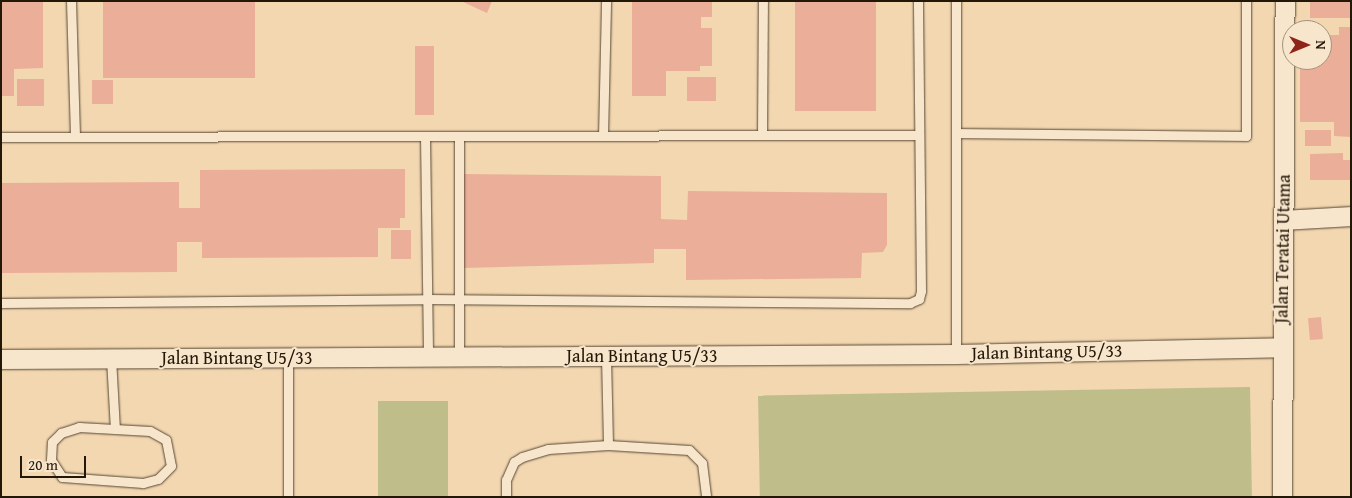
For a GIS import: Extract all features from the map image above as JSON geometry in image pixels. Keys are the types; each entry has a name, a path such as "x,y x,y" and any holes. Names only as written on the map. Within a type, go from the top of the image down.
{"street":[{"name":"Jalan Teratai Utama","path":"1282,497 1285,1"},
{"path":"1283,220 1351,216"},
{"name":"Jalan Bintang U5/33","path":"1,359 956,354 1282,347"}],"lane":[{"path":"72,1 75,137"},
{"path":"603,136 606,1"},
{"path":"762,135 763,1"},
{"path":"1,303 428,298 910,302 919,299 921,291 916,135 918,1"},
{"path":"956,1 956,354"},
{"path":"956,133 1246,136 1246,1"},
{"path":"1,137 916,135"},
{"path":"426,136 428,356"},
{"path":"458,136 459,356"},
{"path":"606,356 608,445"},
{"path":"288,357 288,497"},
{"path":"111,358 115,429"},
{"path":"79,427 115,429 150,431 166,440 171,466 166,474 143,483 73,481 56,472 51,460 52,442 61,433 79,427"},
{"path":"506,497 506,480 514,462 522,457 548,449 608,445 689,450 702,463 706,497"}],"shaded area":[{"path":"1250,387 1252,497 760,497 758,396"},
{"path":"378,401 448,401 448,497 378,497"}],"building":[{"path":"1,1 43,1 43,68 14,69 14,96 1,96"},
{"path":"103,1 255,1 255,78 103,78"},
{"path":"461,1 492,1 487,13"},
{"path":"632,1 712,1 712,17 701,17 701,28 712,28 712,66 700,66 700,71 666,71 666,96 632,96"},
{"path":"795,1 876,1 876,111 795,111"},
{"path":"1310,1 1351,1 1351,18 1310,18"},
{"path":"1339,27 1351,27 1351,137 1334,136 1334,122 1300,122 1300,70 1332,70 1332,35 1339,35"},
{"path":"415,46 434,46 434,115 415,115"},
{"path":"687,77 716,77 716,101 687,101"},
{"path":"17,79 44,79 44,106 17,106"},
{"path":"92,80 113,80 113,104 92,104"},
{"path":"1305,130 1331,130 1331,146 1305,146"},
{"path":"1343,153 1343,160 1351,160 1351,180 1310,180 1310,154"},
{"path":"405,169 405,218 400,218 400,228 378,228 378,257 202,258 202,242 177,242 177,272 2,273 1,183 179,182 179,208 200,208 200,170"},
{"path":"462,174 661,176 661,219 687,220 688,191 887,193 887,245 883,252 862,253 861,278 686,280 686,249 654,249 654,263 464,268"},
{"path":"391,230 411,230 411,259 391,259"},
{"path":"1321,317 1323,339 1310,340 1308,318"}]}
